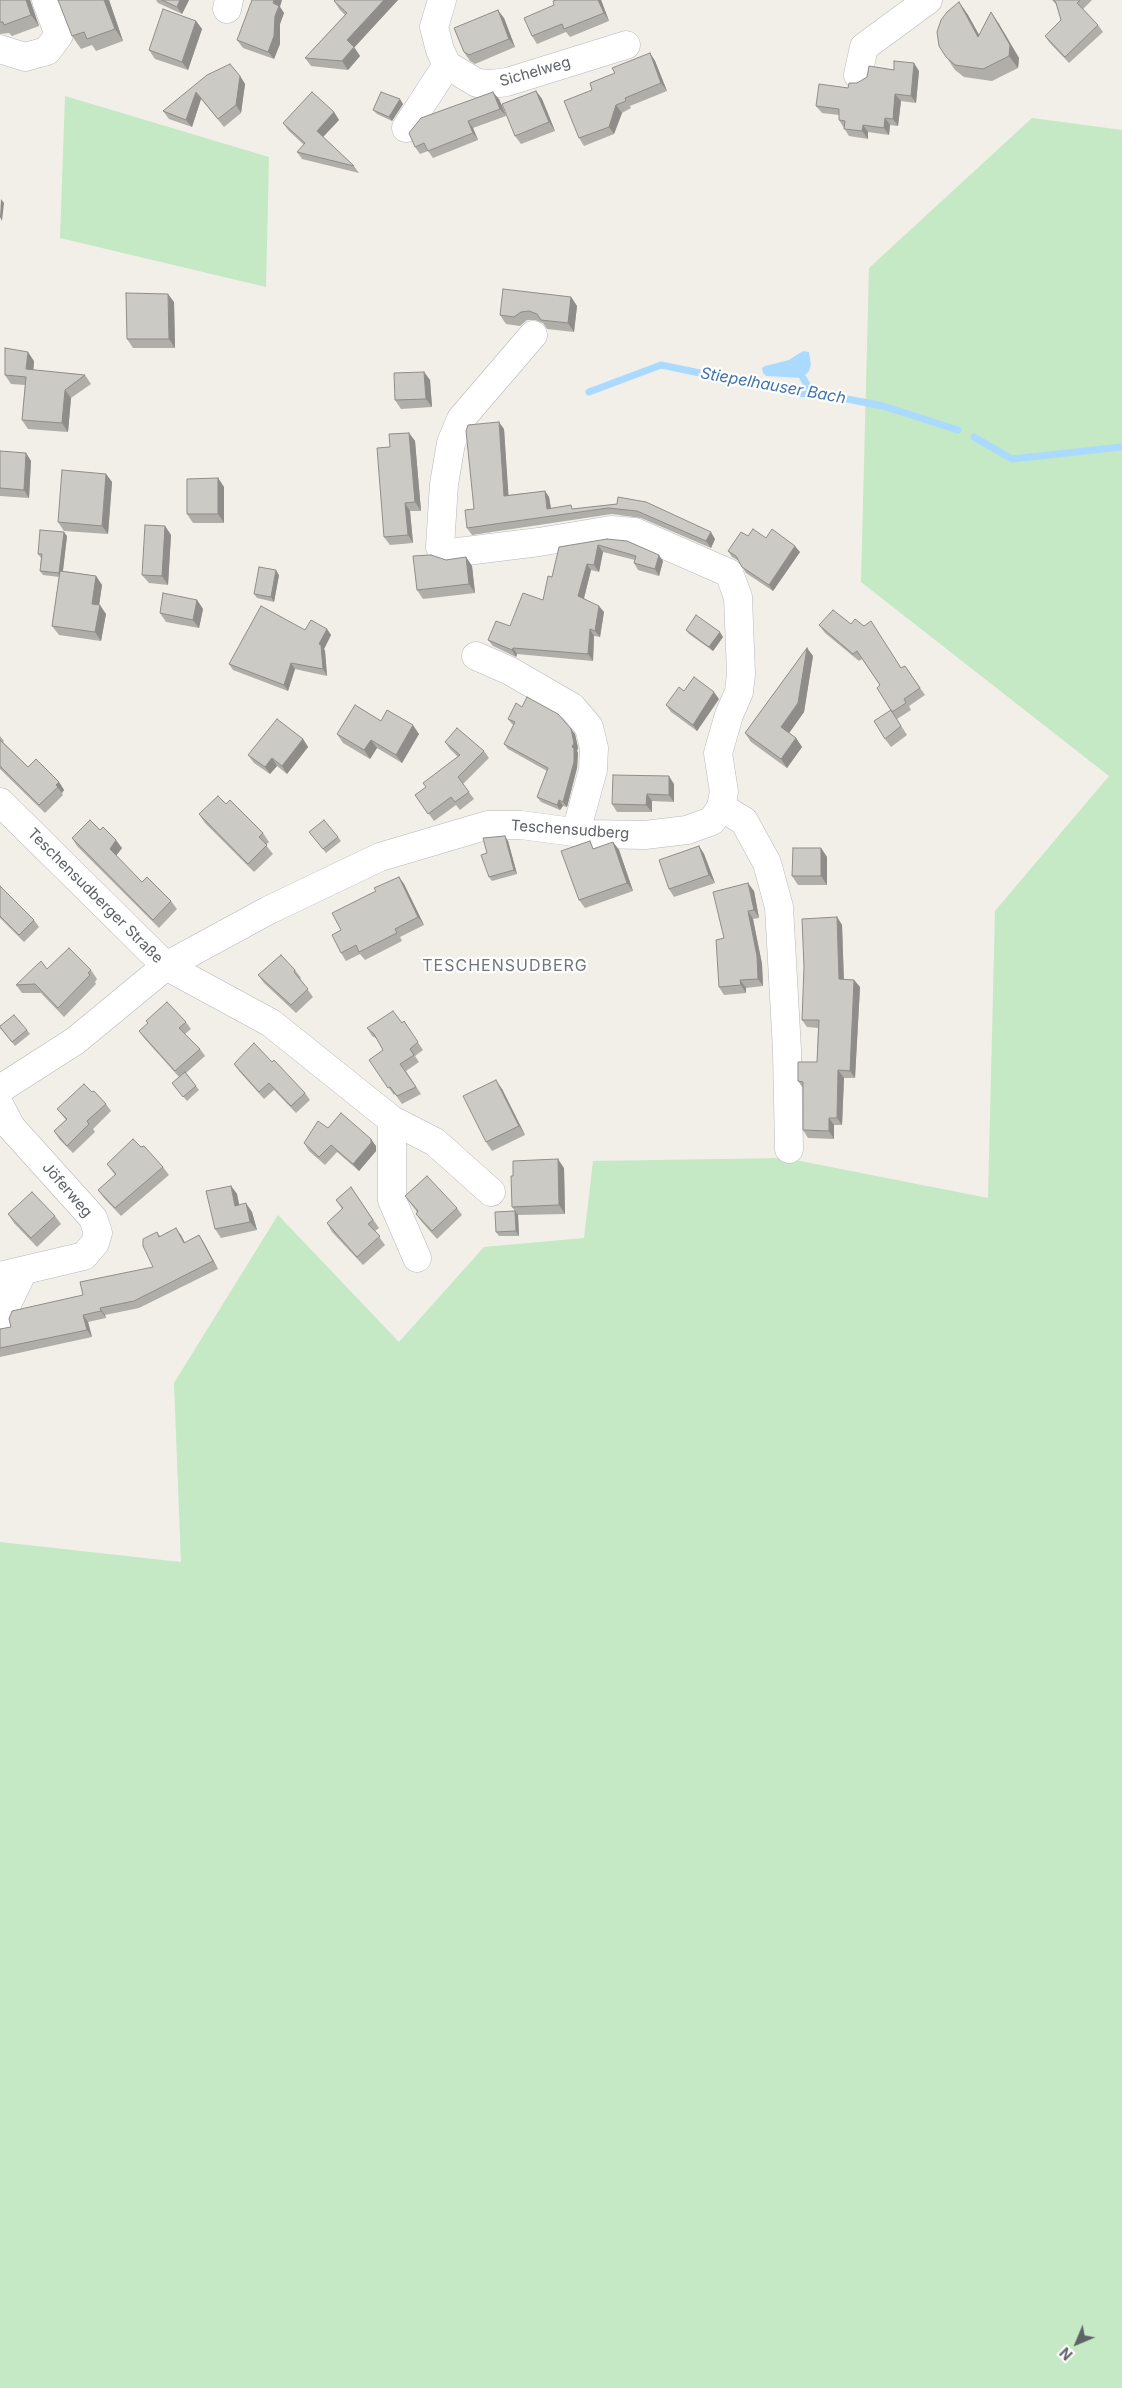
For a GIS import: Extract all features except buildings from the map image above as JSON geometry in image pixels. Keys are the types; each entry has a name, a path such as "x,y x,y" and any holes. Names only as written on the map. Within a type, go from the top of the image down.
{"street":[{"path":"0,49 25,57 47,52 59,35 46,0"},
{"path":"406,128 447,65 440,50 434,28 442,0"},
{"path":"858,75 864,47 928,0"},
{"name":"Sichelweg","path":"447,65 477,83 492,84 507,82 626,45"},
{"path":"534,335 462,419 450,443 444,484 440,547 450,553 539,542 611,530 635,532 729,573 738,598 741,674 739,692 729,715 718,753 724,792 721,807 744,821 767,863 780,907 787,1050 789,1149"},
{"path":"476,656 510,671 572,707 589,727 594,748 593,770 576,832"},
{"name":"Teschensudberger Straße","path":"0,802 166,966 271,1023 392,1120 435,1142 491,1192"},
{"name":"Teschensudberg","path":"166,966 268,910 380,858 488,825 521,825 576,832 645,835 687,830 712,821 721,807"},
{"path":"0,1089 75,1041 166,966"},
{"name":"Jöferweg","path":"0,1106 11,1126 93,1218 98,1233 95,1243 84,1256 12,1273"},
{"path":"392,1120 392,1200 417,1258"},
{"path":"0,1319 12,1273"}],"green space":[{"path":"65,96 269,157 266,287 60,238"},
{"path":"1032,118 1122,130 1122,2388 0,2388 0,1542 181,1562 174,1383 278,1215 399,1342 484,1247 584,1238 593,1161 785,1158 988,1198 995,911 1109,776 861,582 869,268"}],"water":[{"path":"803,351 809,352 811,365 803,378 766,376 763,373 762,368 765,366 789,360"}],"waterway":[{"name":"Stiepelhauser Bach","path":"589,392 661,365 797,393 837,397 883,406 958,430"},
{"path":"803,378 812,393"},
{"name":"Stiepelhauser Bach","path":"974,437 1012,459 1122,447"}],"district":[{"name":"TESCHENSUDBERG","path":"505,966"}]}
